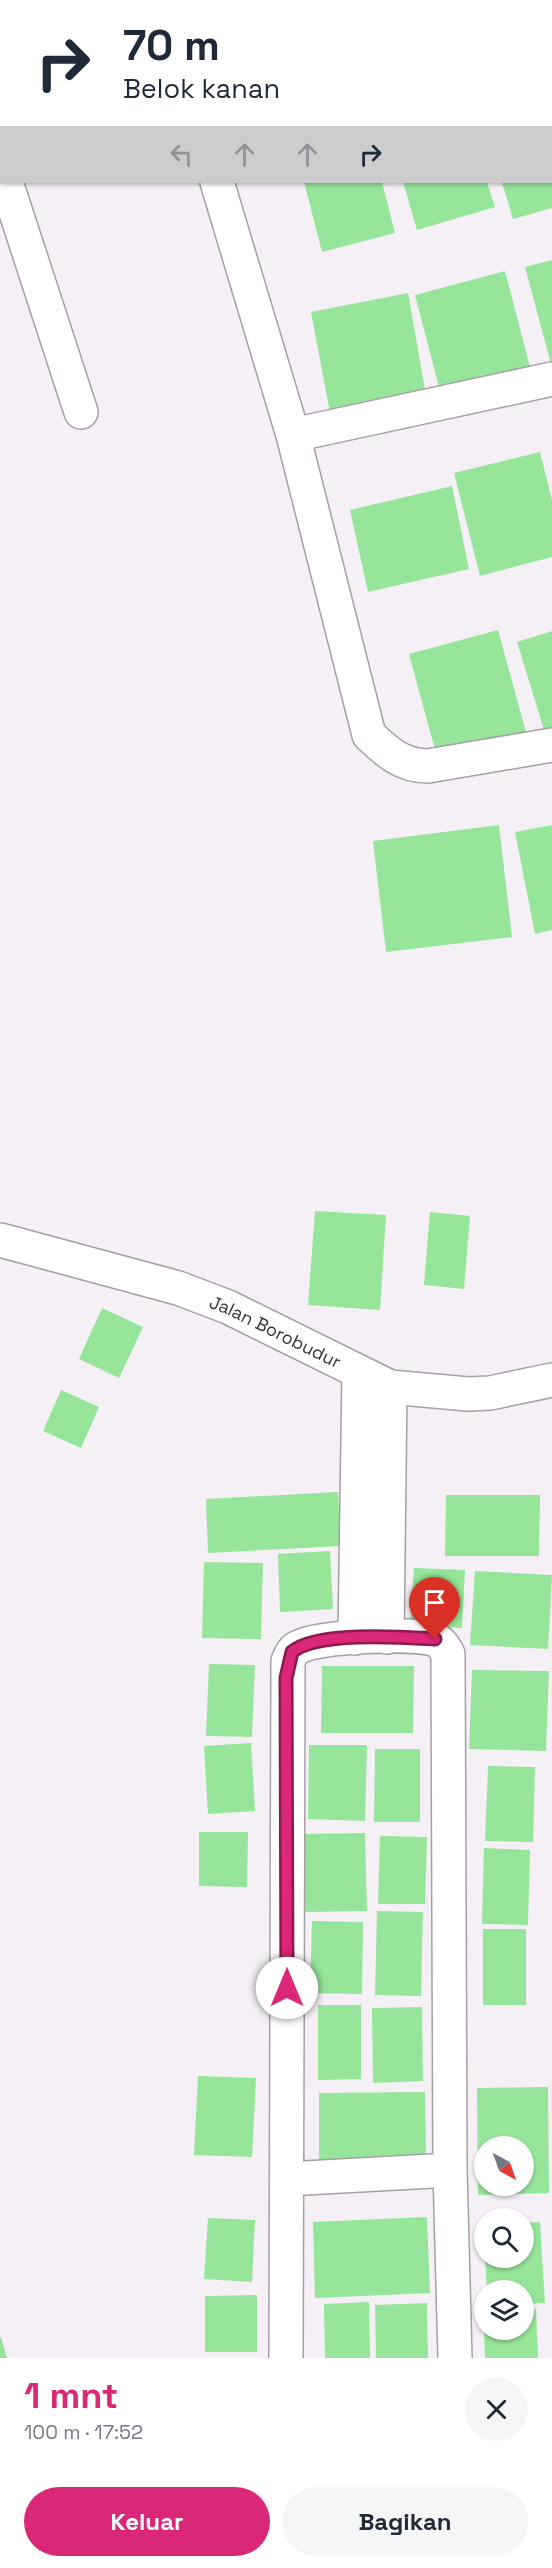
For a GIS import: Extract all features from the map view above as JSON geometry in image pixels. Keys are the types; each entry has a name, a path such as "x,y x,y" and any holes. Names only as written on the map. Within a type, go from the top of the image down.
{"street":[{"path":"6,183 81,412"},
{"path":"218,183 293,435 369,735 388,753 411,766 428,766 552,745"},
{"path":"293,435 552,380"},
{"name":"Jalan Borobudur","path":"0,1240 178,1288 228,1307 390,1388 468,1394 490,1393 552,1380"},
{"path":"359,1373 371,1637"},
{"path":"371,1637 390,1388"},
{"path":"286,2358 288,1661 298,1647 312,1641 371,1637 435,1639 444,1646 448,1654 450,2170 455,2358"},
{"path":"287,2179 450,2170"}],"building":[{"path":"304,183 382,183 395,233 322,252"},
{"path":"403,183 487,183 495,207 417,230"},
{"path":"502,183 552,183 552,208 513,219"},
{"path":"552,260 552,364 551,364 525,267"},
{"path":"505,271 530,367 440,391 415,295"},
{"path":"408,293 426,395 330,413 311,312"},
{"path":"540,452 552,500 552,557 480,576 454,473"},
{"path":"452,486 469,569 368,592 350,510"},
{"path":"498,630 526,732 437,757 409,654"},
{"path":"552,631 552,730 545,733 517,642"},
{"path":"499,825 512,937 386,952 373,841"},
{"path":"552,825 552,930 535,934 515,832"},
{"path":"315,1211 386,1215 380,1310 308,1305"},
{"path":"430,1212 470,1216 464,1289 424,1285"},
{"path":"102,1308 143,1327 119,1378 79,1359"},
{"path":"61,1390 99,1407 81,1448 43,1431"},
{"path":"338,1492 341,1546 208,1553 206,1499"},
{"path":"446,1495 540,1495 539,1556 445,1556"},
{"path":"330,1551 333,1609 280,1612 278,1554"},
{"path":"204,1562 263,1563 261,1639 202,1638"},
{"path":"414,1568 465,1570 462,1628 410,1625"},
{"path":"475,1571 552,1575 548,1649 470,1645"},
{"path":"209,1664 255,1665 252,1737 206,1736"},
{"path":"322,1666 414,1666 413,1733 321,1733"},
{"path":"472,1670 549,1671 546,1751 469,1749"},
{"path":"251,1743 255,1811 208,1814 204,1746"},
{"path":"309,1745 367,1745 365,1821 308,1819"},
{"path":"375,1749 420,1749 420,1822 374,1822"},
{"path":"488,1766 535,1767 533,1842 485,1841"},
{"path":"199,1832 248,1832 247,1887 199,1886"},
{"path":"365,1833 367,1911 304,1912 303,1834"},
{"path":"380,1836 427,1837 425,1904 378,1904"},
{"path":"484,1848 530,1850 528,1925 482,1924"},
{"path":"377,1911 423,1912 421,1996 375,1995"},
{"path":"312,1921 363,1922 362,1994 310,1993"},
{"path":"483,1929 526,1929 526,2005 483,2005"},
{"path":"318,2005 361,2005 361,2079 318,2080"},
{"path":"422,2007 423,2081 373,2083 372,2008"},
{"path":"198,2076 256,2078 252,2157 194,2155"},
{"path":"548,2087 549,2193 534,2193 534,2136 477,2136 477,2088"},
{"path":"425,2092 426,2160 319,2161 319,2093"},
{"path":"427,2217 430,2293 315,2298 313,2222"},
{"path":"208,2218 255,2220 252,2282 204,2279"},
{"path":"534,2222 540,2222 545,2303 534,2304 534,2280 486,2280 486,2268 534,2268"},
{"path":"257,2295 257,2352 205,2352 205,2296"},
{"path":"369,2302 370,2358 325,2358 324,2304"},
{"path":"427,2303 428,2358 376,2358 375,2305"},
{"path":"534,2309 536,2309 538,2358 485,2358 484,2340 534,2340"},
{"path":"1,2337 7,2358 0,2358"}],"route":[{"path":"287,1988 286,1678 288,1661 292,1652 312,1641 387,1637 435,1639"}]}
